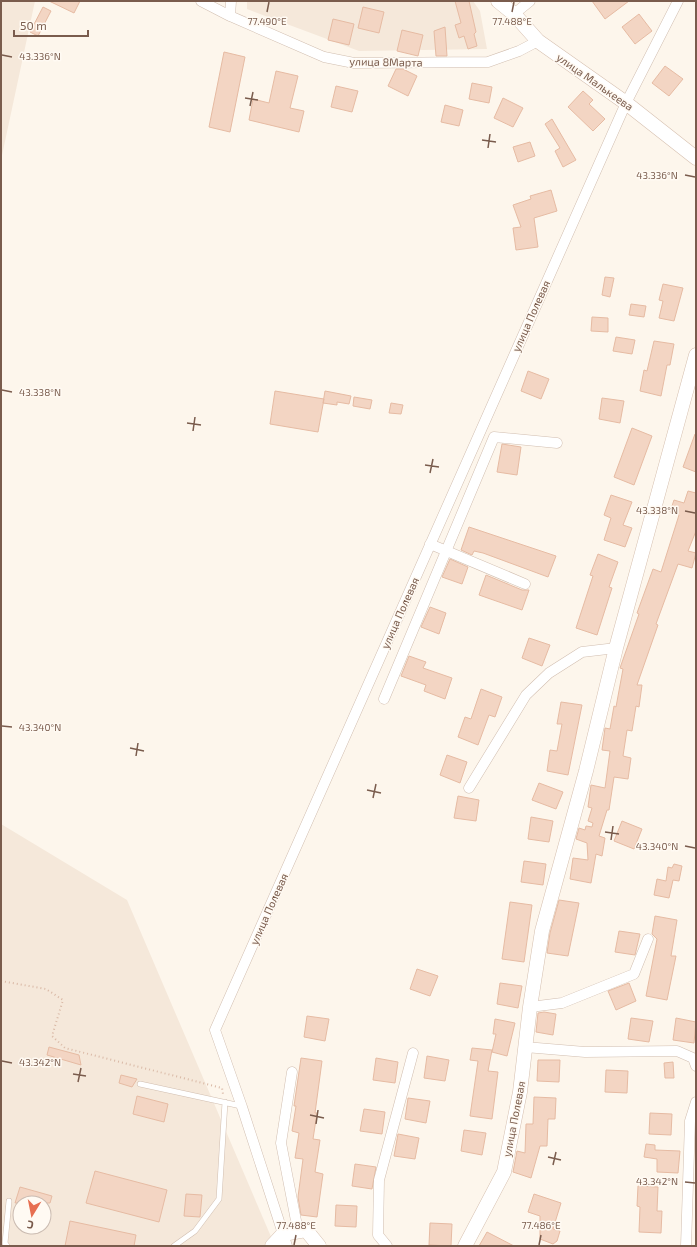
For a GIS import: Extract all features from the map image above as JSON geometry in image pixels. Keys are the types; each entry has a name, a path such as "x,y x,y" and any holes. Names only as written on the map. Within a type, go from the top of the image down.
{"street":[{"name":"улица 8Марта","path":"201,1 230,16 324,57 354,63 488,62 519,51 538,41"},
{"path":"230,16 231,1"},
{"name":"улица Малькеева","path":"498,1 514,14 538,41 626,102 696,158"},
{"path":"514,14 530,1"},
{"name":"улица Полевая","path":"285,1240 242,1106 215,1030 626,102 678,1"},
{"name":"улица Полевая","path":"466,1246 475,1224 504,1172 520,1092 530,1007 542,930 586,771 616,648 696,360"},
{"path":"384,699 494,437 557,443"},
{"path":"430,544 525,584"},
{"path":"469,788 526,695 544,677 582,652 616,648"},
{"path":"530,1007 562,1003 634,974 648,939"},
{"path":"525,1047 585,1052 677,1051 693,1058 696,1066"},
{"path":"387,1246 378,1235 379,1180 413,1053"},
{"path":"292,1072 281,1142 298,1231"},
{"path":"686,1246 690,1121 696,1102"},
{"path":"473,1246 475,1224"},
{"path":"272,1246 285,1240 298,1231 306,1230 319,1246"}],"lane":[{"path":"140,1084 242,1106"},
{"path":"174,1246 195,1231 219,1199 225,1102"},
{"path":"7,1246 4,1243 9,1200"}],"path":[{"path":"1,981 46,989 63,1000 52,1036 65,1048 222,1088 225,1102"}],"shaded area":[{"path":"1,1 35,1 1,160"},
{"path":"247,1 473,1 480,11 487,49 359,51 247,9"},
{"path":"1,824 127,900 275,1246 1,1246"}],"building":[{"path":"49,1 80,1 74,13"},
{"path":"455,1 469,1 476,32 474,34 477,46 468,49 464,36 459,38 455,25 461,23"},
{"path":"592,1 629,1 605,19"},
{"path":"43,7 51,11 38,36 30,32"},
{"path":"363,7 384,12 379,33 358,28"},
{"path":"639,14 652,31 635,44 622,27"},
{"path":"333,19 354,24 349,45 328,40"},
{"path":"445,27 447,56 436,56 434,31"},
{"path":"402,30 423,35 418,56 397,51"},
{"path":"224,52 245,57 230,132 209,127"},
{"path":"665,66 683,79 669,96 652,83"},
{"path":"396,69 403,69 417,76 408,96 388,86"},
{"path":"276,71 298,76 290,108 304,111 299,132 249,120 253,99 269,103"},
{"path":"472,83 492,87 489,103 469,99"},
{"path":"336,86 358,91 352,112 331,107"},
{"path":"583,91 593,100 589,104 605,119 593,131 568,107"},
{"path":"503,98 523,108 513,127 494,118"},
{"path":"445,105 463,110 459,126 441,122"},
{"path":"552,119 576,160 563,167 555,151 560,148 545,124"},
{"path":"530,142 535,156 518,162 513,147"},
{"path":"551,190 557,211 534,218 538,247 516,250 513,228 521,227 513,205 531,199 530,196"},
{"path":"605,277 614,278 610,297 602,295"},
{"path":"663,284 683,288 674,321 659,318 663,301 659,300"},
{"path":"631,304 646,306 644,317 629,315"},
{"path":"592,317 608,318 608,332 591,331"},
{"path":"616,337 635,340 632,354 613,351"},
{"path":"654,341 674,344 670,365 667,365 661,396 640,391 644,370 647,371"},
{"path":"528,371 549,379 541,399 521,391"},
{"path":"275,391 324,399 318,432 270,424"},
{"path":"325,391 351,396 349,404 337,402 337,405 323,403"},
{"path":"354,397 372,400 370,409 353,406"},
{"path":"602,398 624,401 620,423 599,419"},
{"path":"391,403 403,405 401,414 389,413"},
{"path":"632,428 652,436 634,485 614,477"},
{"path":"696,434 696,472 683,467"},
{"path":"502,444 521,447 517,475 497,472"},
{"path":"688,491 696,493 696,531 688,551 696,553 692,568 678,564 656,624 658,625 637,685 642,685 639,707 636,706 632,731 627,730 623,756 631,758 628,779 614,777 609,810 607,810 599,836 605,838 602,856 596,854 591,883 570,879 573,858 588,860 587,843 576,839 579,828 585,830 586,826 592,827 593,823 588,821 592,808 588,807 591,785 605,788 610,751 602,750 605,728 610,729 614,706 616,707 623,669 620,668 639,614 637,613 653,569 661,572 679,515 670,512 674,500 684,503"},
{"path":"611,495 632,502 623,525 632,528 625,547 604,540 611,518 604,515"},
{"path":"469,527 556,556 548,577 483,553 474,551 472,555 461,550"},
{"path":"598,554 618,562 609,587 612,588 597,635 576,628 593,576 590,575"},
{"path":"450,559 468,567 462,584 442,577"},
{"path":"486,575 522,590 529,590 522,610 479,595"},
{"path":"430,607 446,613 439,634 421,627"},
{"path":"529,638 550,645 542,666 522,658"},
{"path":"409,656 426,662 423,668 452,678 445,699 424,691 426,685 401,676"},
{"path":"481,689 502,697 495,717 489,715 478,745 458,737 465,717 471,719"},
{"path":"561,702 582,705 568,775 547,771 550,750 557,751 562,724 557,724"},
{"path":"447,755 467,762 460,783 440,775"},
{"path":"539,783 563,792 556,809 532,800"},
{"path":"458,796 479,800 476,821 454,818"},
{"path":"531,817 553,821 549,842 528,839"},
{"path":"622,821 642,829 634,849 614,841"},
{"path":"524,861 546,864 543,885 521,882"},
{"path":"674,864 682,866 679,881 673,880 669,898 654,895 657,879 666,881 668,867 672,868"},
{"path":"559,900 579,903 568,956 547,953 550,933"},
{"path":"510,902 532,905 524,962 502,959"},
{"path":"655,916 677,920 671,956 676,956 667,1000 646,996 657,939 652,934"},
{"path":"619,931 640,934 635,955 615,952"},
{"path":"417,969 438,976 430,996 410,989"},
{"path":"500,983 522,986 518,1008 497,1004"},
{"path":"629,983 636,1001 616,1010 608,991"},
{"path":"544,1012 556,1014 553,1035 536,1032 538,1013"},
{"path":"307,1016 329,1019 325,1041 304,1037"},
{"path":"631,1018 653,1021 649,1042 628,1039"},
{"path":"676,1018 696,1022 694,1043 673,1040"},
{"path":"495,1019 515,1023 507,1056 492,1052 496,1034 493,1034"},
{"path":"49,1047 79,1055 81,1065 47,1055"},
{"path":"472,1048 492,1050 488,1071 498,1072 492,1119 470,1116 478,1061 470,1060"},
{"path":"427,1056 449,1060 445,1081 424,1078"},
{"path":"301,1058 322,1061 313,1139 320,1140 315,1172 323,1174 317,1217 301,1215 298,1197 303,1159 295,1158 299,1133 292,1131"},
{"path":"376,1058 398,1062 395,1083 373,1080"},
{"path":"538,1060 560,1060 559,1082 537,1081"},
{"path":"673,1062 674,1078 665,1078 664,1063"},
{"path":"606,1070 628,1071 627,1093 605,1092"},
{"path":"121,1075 137,1079 132,1087 119,1083"},
{"path":"137,1096 168,1104 164,1122 133,1114"},
{"path":"534,1097 556,1098 555,1119 548,1119 547,1146 540,1146 531,1178 513,1172 517,1151 525,1153 526,1124 533,1124"},
{"path":"408,1098 430,1101 426,1123 405,1119"},
{"path":"364,1109 385,1112 382,1134 360,1131"},
{"path":"650,1113 672,1114 671,1135 649,1134"},
{"path":"464,1130 486,1133 482,1155 461,1151"},
{"path":"398,1134 419,1138 415,1159 394,1156"},
{"path":"646,1144 655,1145 655,1150 680,1151 678,1173 657,1172 657,1159 644,1157"},
{"path":"355,1164 376,1167 372,1189 352,1186"},
{"path":"95,1171 167,1190 159,1222 86,1203"},
{"path":"638,1186 658,1187 657,1211 662,1211 661,1233 639,1232 640,1207 637,1206"},
{"path":"20,1187 48,1195 18,1195"},
{"path":"186,1194 202,1195 200,1217 184,1216"},
{"path":"534,1194 561,1203 553,1229 560,1231 557,1241 553,1244 540,1239 540,1216 528,1212"},
{"path":"336,1205 357,1206 356,1227 335,1226"},
{"path":"70,1221 136,1235 134,1246 65,1246"},
{"path":"430,1223 452,1224 451,1246 429,1245"},
{"path":"487,1232 514,1246 479,1246"}]}
